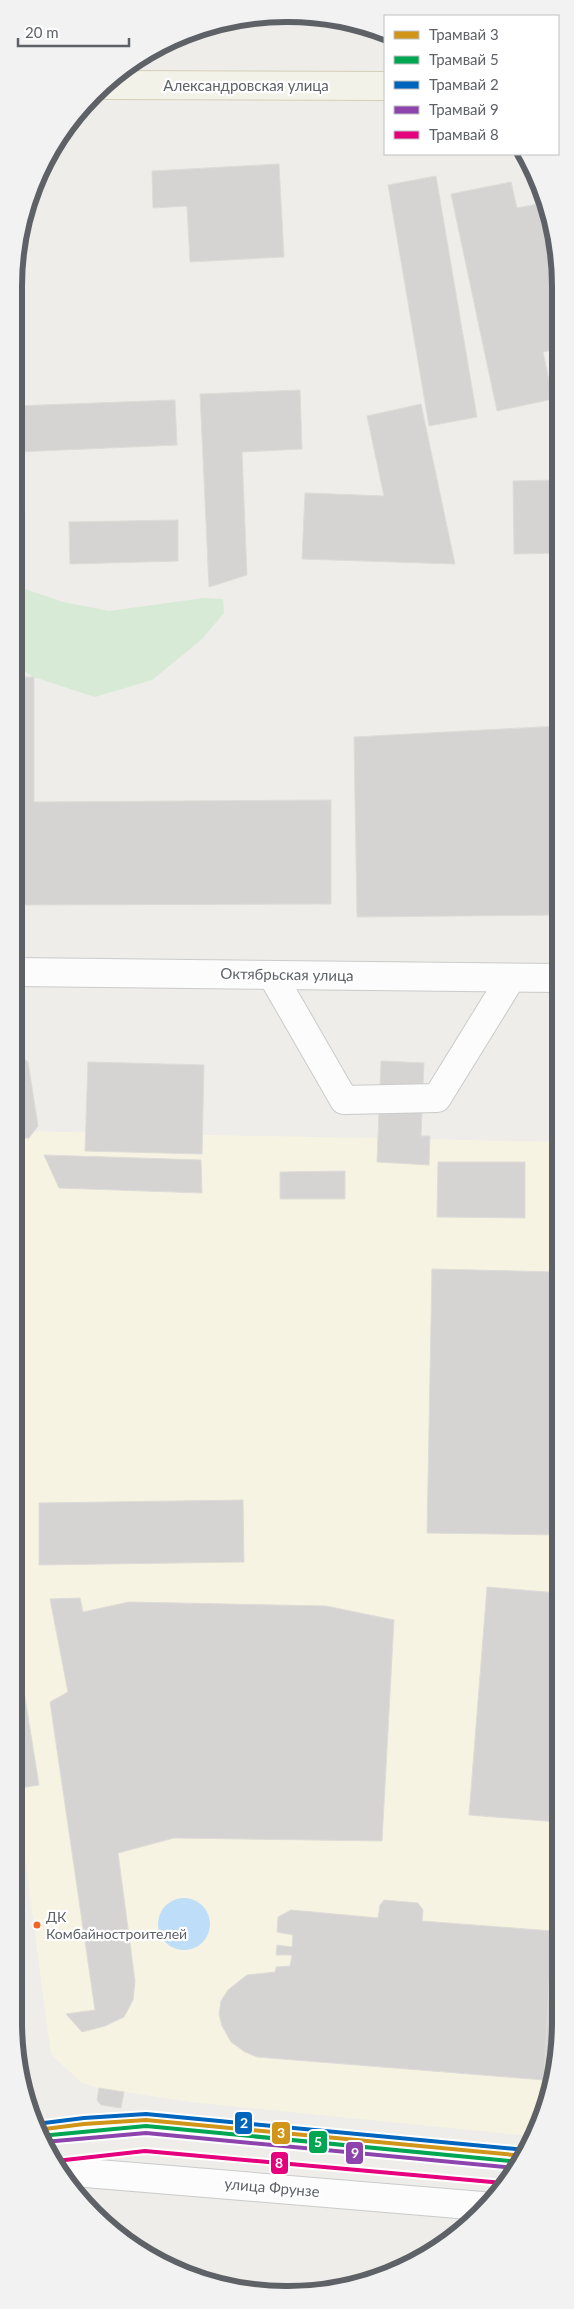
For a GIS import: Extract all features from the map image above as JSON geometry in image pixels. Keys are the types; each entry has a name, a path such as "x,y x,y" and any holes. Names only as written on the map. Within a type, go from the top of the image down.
{"main road":[{"name":"Александровская улица","path":"117,85 384,86"}],"street":[{"name":"Октябрьская улица","path":"22,972 552,978"},
{"path":"272,975 344,1100 438,1098 511,978"},
{"name":"улица Фрунзе","path":"69,2172 477,2206"}],"shaded area":[{"path":"22,1131 552,1142 552,2022 546,2074 537,2107 526,2135 191,2102 99,2088 82,2083 51,2054 22,1835"}],"green space":[{"path":"22,588 63,602 109,611 204,598 223,599 224,613 201,640 152,680 95,697 34,677 22,670"}],"water":[{"path":"184,1898 194,1900 202,1906 208,1914 210,1924 208,1934 202,1942 194,1948 184,1950 174,1948 166,1942 160,1934 158,1924 160,1914 166,1906 174,1900"}],"building":[{"path":"279,164 284,257 190,262 187,206 153,208 152,171"},
{"path":"436,176 477,417 429,426 388,185"},
{"path":"511,182 517,208 538,204 546,235 551,270 552,350 543,352 552,399 497,411 451,194"},
{"path":"300,390 302,449 242,452 247,575 209,587 200,394"},
{"path":"175,400 177,445 22,452 22,406"},
{"path":"421,404 455,564 302,559 305,493 384,496 367,416"},
{"path":"552,480 552,553 514,554 513,481"},
{"path":"178,520 178,561 70,564 69,522"},
{"path":"22,677 34,677 34,802 331,800 331,904 22,905"},
{"path":"552,726 552,915 357,917 354,737"},
{"path":"22,1057 28,1062 38,1126 29,1138 22,1138"},
{"path":"381,1061 424,1063 421,1136 430,1136 429,1165 377,1162"},
{"path":"88,1062 204,1065 202,1154 85,1151"},
{"path":"44,1155 201,1160 202,1193 59,1188"},
{"path":"438,1162 525,1162 525,1218 437,1217"},
{"path":"345,1171 345,1199 280,1199 280,1172"},
{"path":"432,1269 552,1272 552,1535 427,1533"},
{"path":"243,1500 244,1562 39,1565 39,1503"},
{"path":"487,1587 552,1592 552,1822 469,1815"},
{"path":"80,1598 83,1612 129,1602 326,1606 394,1620 382,1841 174,1838 118,1853 135,1981 133,2000 124,2017 105,2026 82,2032 66,2014 95,2010 50,1702 68,1692 50,1599"},
{"path":"22,1679 39,1785 22,1788"},
{"path":"384,1900 418,1903 423,1910 422,1921 552,1931 544,2080 257,2057 245,2052 231,2042 222,2026 219,2014 221,2001 228,1990 247,1975 275,1972 276,1967 290,1966 292,1955 276,1955 277,1945 292,1947 293,1935 277,1932 278,1917 291,1910 378,1918 380,1905"},
{"path":"552,1931 552,2022 549,2057 544,2080"},
{"path":"99,2088 124,2092 121,2108 101,2105 97,2100"}],"tram line":[{"name":"2","path":"43,2123 146,2114 519,2149"},
{"name":"3","path":"46,2129 146,2120 515,2155"},
{"name":"5","path":"48,2135 146,2126 512,2161"},
{"name":"9","path":"51,2141 146,2133 508,2167"},
{"name":"8","path":"62,2160 145,2151 497,2182"}],"place":[{"name":"ДК Комбайностроителей","path":"37,1925"}]}
